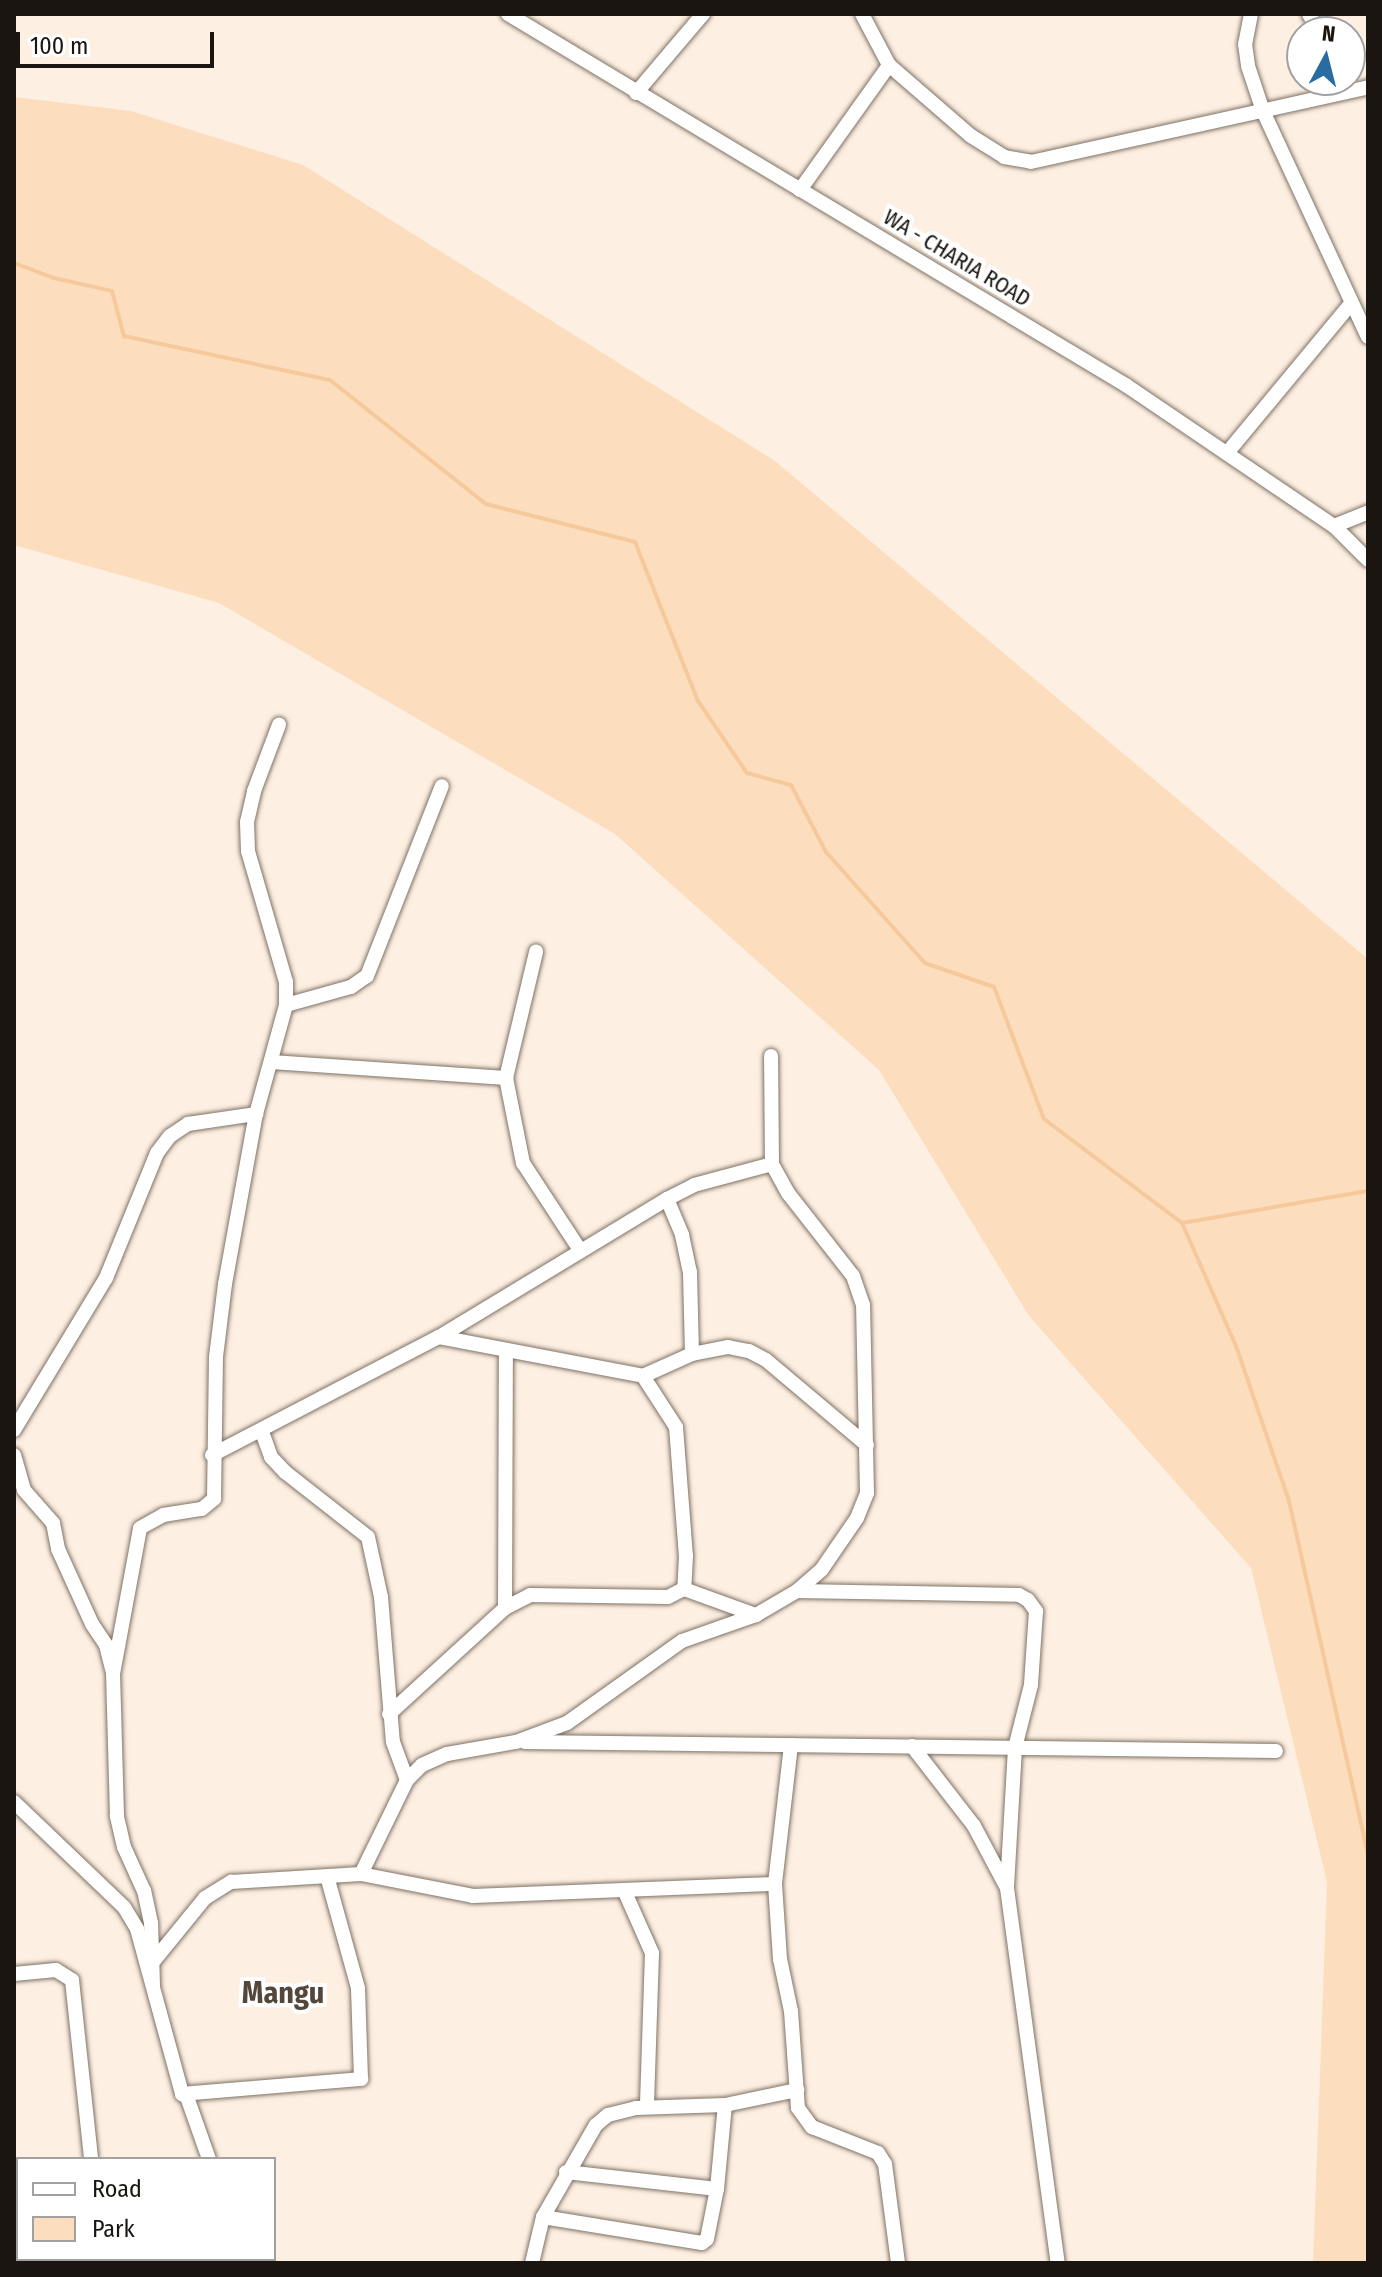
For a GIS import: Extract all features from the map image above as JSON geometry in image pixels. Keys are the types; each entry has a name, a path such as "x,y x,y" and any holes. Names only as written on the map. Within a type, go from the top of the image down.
{"street":[{"name":"WA - CHARIA ROAD","path":"508,14 1127,386 1334,526 1368,560"},
{"path":"636,93 703,14"},
{"path":"862,14 889,65 971,136 1004,157 1031,162 1263,111 1309,96"},
{"path":"1251,14 1245,44 1248,66 1263,111 1350,305 1368,337"},
{"path":"800,190 889,65"},
{"path":"1227,453 1350,305"},
{"path":"1334,526 1368,512"},
{"path":"113,1674 140,1528 163,1515 210,1505 214,1499 212,1455 216,1357 225,1284 256,1114 286,1005 286,982 248,851 247,822 254,791 279,725"},
{"path":"286,1005 351,987 367,976 442,786"},
{"path":"536,952 506,1078 523,1163 580,1250"},
{"path":"361,1874 407,1780 434,1757 516,1742 567,1723 682,1641 756,1615 797,1591 822,1569 857,1518 867,1493 863,1305 859,1290 845,1265 788,1193 772,1164 771,1056"},
{"path":"271,1062 506,1078"},
{"path":"14,1430 106,1278 157,1153 170,1136 188,1124 256,1114"},
{"path":"212,1455 239,1439 262,1432 439,1337 667,1199 694,1185 772,1164"},
{"path":"667,1199 682,1235 690,1272 692,1354"},
{"path":"439,1337 643,1376 692,1354 728,1347 749,1351 766,1360 867,1445"},
{"path":"505,1608 506,1350"},
{"path":"643,1376 676,1427 686,1556 684,1589"},
{"path":"262,1432 271,1457 285,1472 368,1537 381,1597 393,1742 407,1780"},
{"path":"14,1455 24,1490 53,1523 58,1549 92,1624 106,1645 113,1674 117,1816 124,1847 144,1891 151,1923 153,1985"},
{"path":"389,1714 505,1608 530,1595 668,1597 684,1589 756,1615"},
{"path":"797,1591 1019,1595 1028,1600 1036,1611 1031,1685 1015,1748 1007,1888 1058,2263"},
{"path":"516,1742 1276,1751"},
{"path":"791,1745 775,1884 780,1959 790,2001 798,2108 812,2127 878,2153 885,2164 898,2263"},
{"path":"912,1746 974,1826 1007,1888"},
{"path":"14,1802 124,1907 137,1929 182,2094 187,2097 208,2157"},
{"path":"152,1963 205,1898 218,1887 231,1882 361,1874 462,1895 775,1884"},
{"path":"182,2094 361,2079 358,1988 327,1876"},
{"path":"624,1890 652,1953 647,2107"},
{"path":"14,1974 56,1970 72,1980 91,2157"},
{"path":"532,2263 543,2217 566,2172 596,2125 608,2115 647,2107 725,2105 797,2090"},
{"path":"543,2217 702,2243 707,2239 717,2189 725,2105"},
{"path":"566,2172 717,2189"}],"green space":[{"path":"14,97 131,111 303,165 775,461 1368,959 1368,2263 1313,2263 1327,1882 1251,1568 1029,1316 879,1070 615,834 219,603 14,545"}],"waterway":[{"path":"14,263 54,278 112,291 124,336 330,380 486,504 635,542 698,701 747,773 791,785 826,852 925,963 994,987 1044,1119 1182,1223 1236,1346 1289,1501 1368,1854"},
{"path":"1182,1223 1368,1191"}],"district":[{"name":"Mangu","path":"283,1993"}]}
